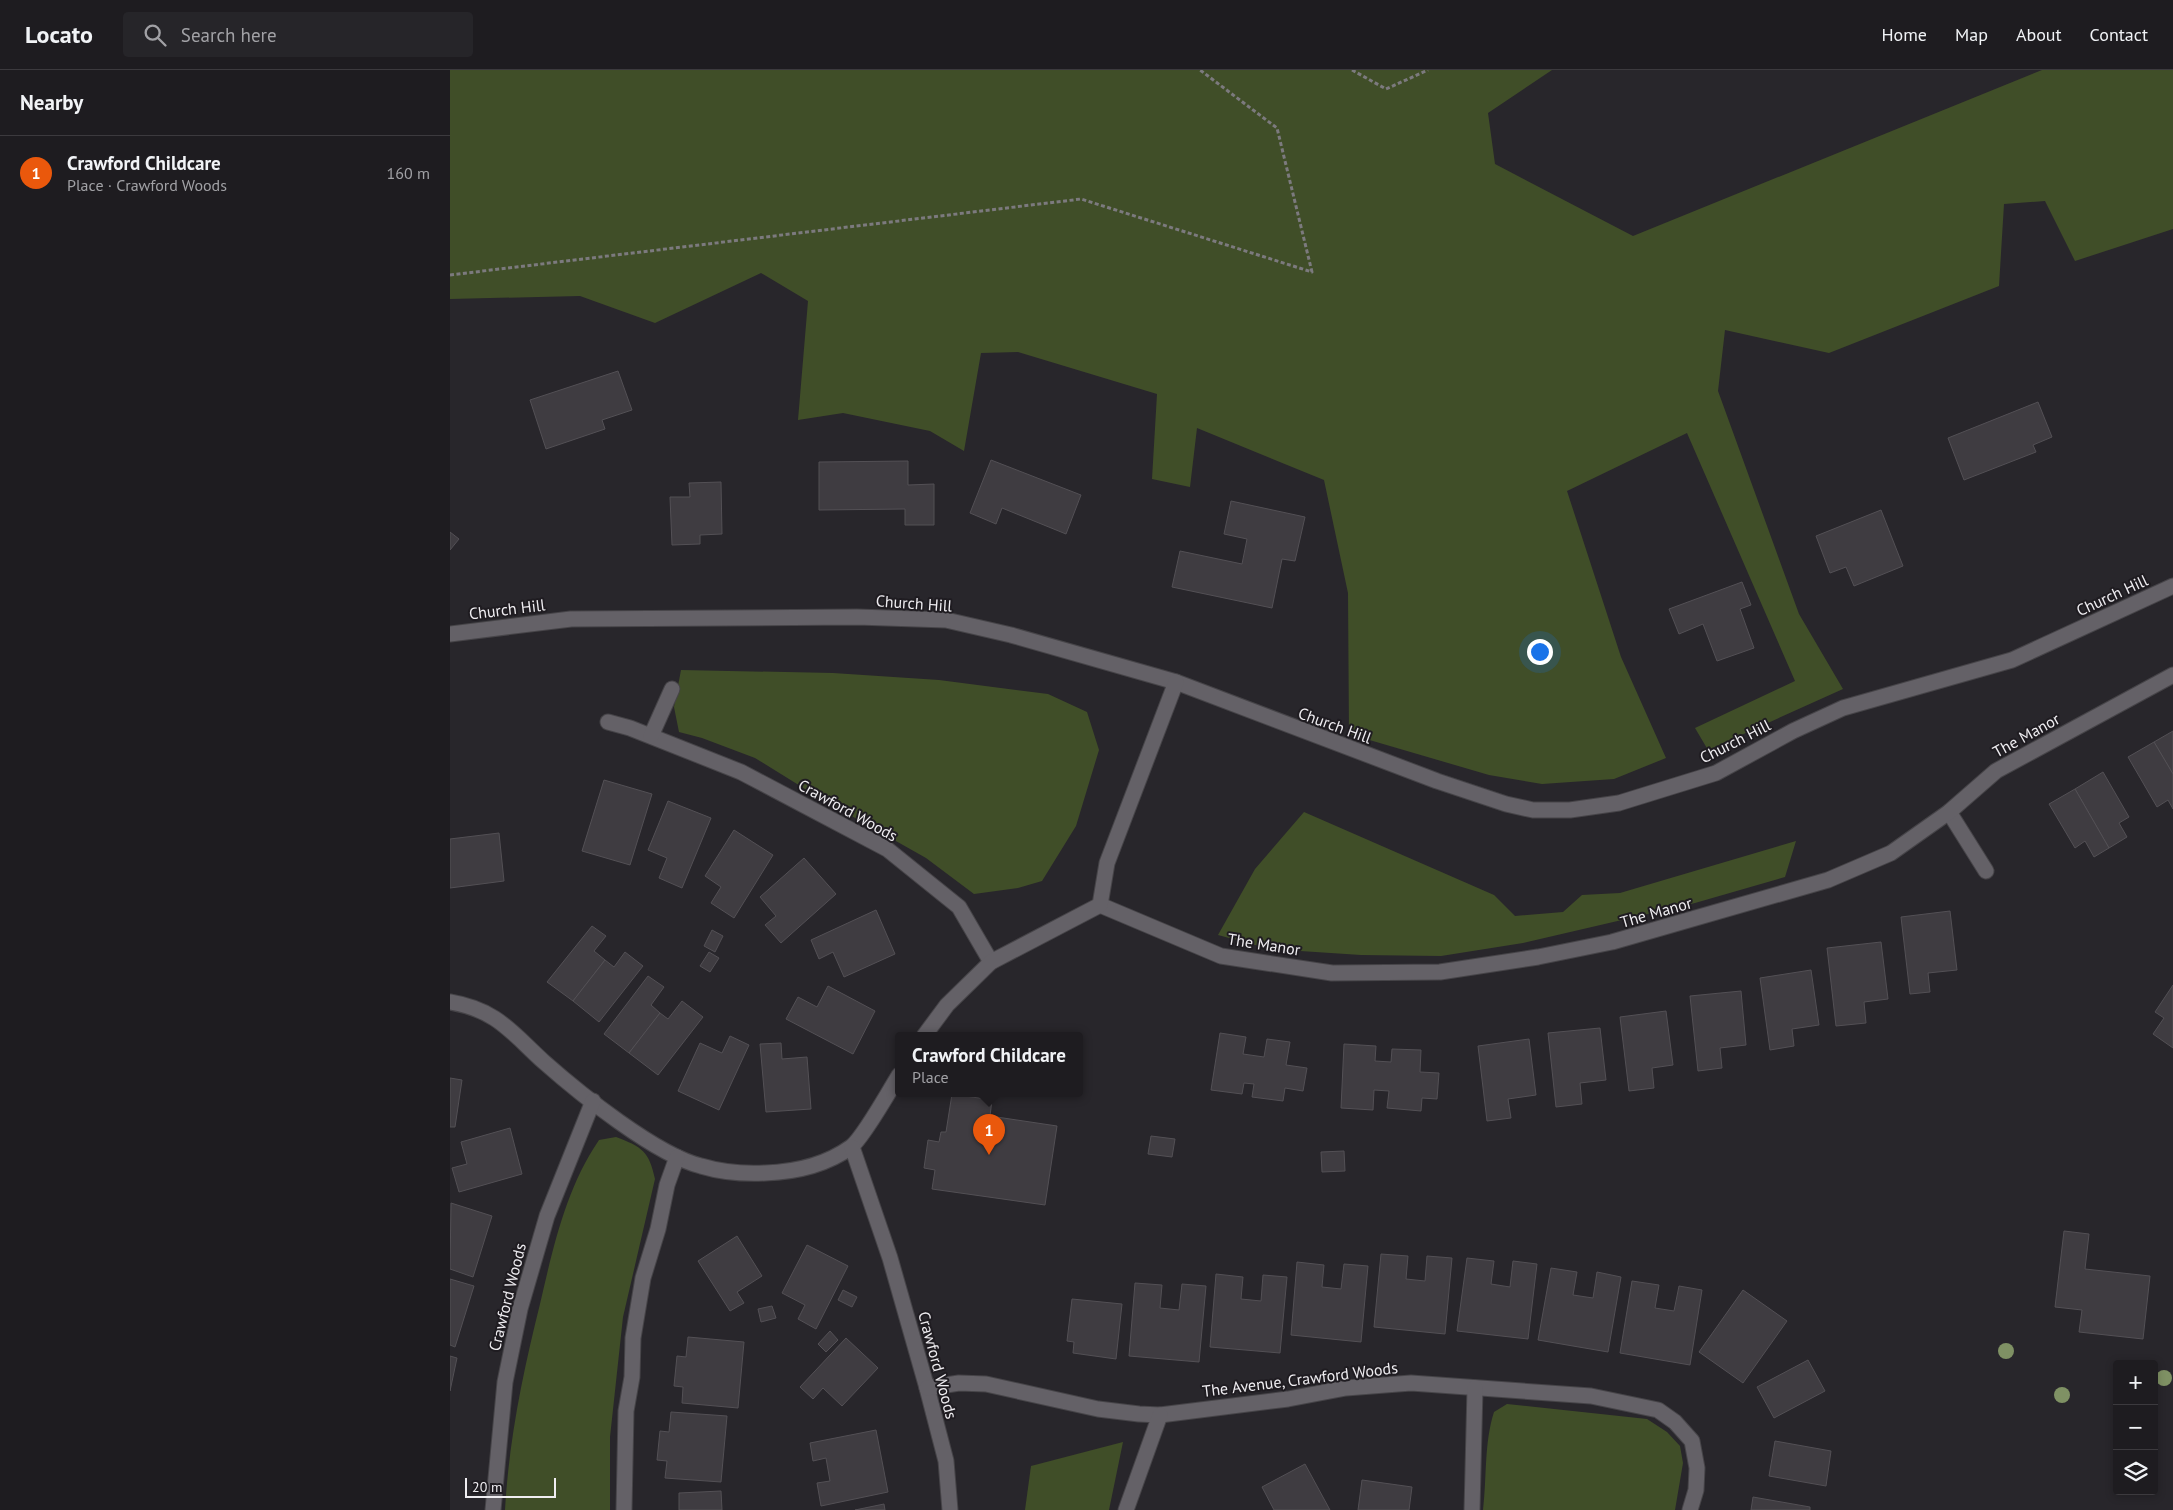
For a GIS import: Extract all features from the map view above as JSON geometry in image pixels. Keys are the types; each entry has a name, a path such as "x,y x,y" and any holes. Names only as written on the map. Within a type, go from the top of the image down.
{"street":[{"name":"Church Hill","path":"450,634 571,619 857,617 946,620 1011,635 1176,682 1382,761 1506,804 1533,810 1570,810 1619,803 1716,773 1793,731 1844,708 2012,660 2173,586"},
{"name":"The Manor","path":"1100,905 1221,956 1332,973 1458,970 1612,942 1828,880 1891,853 1948,812 1996,771 2173,675"},
{"path":"927,1032 947,1005 992,962 1100,905 1107,863 1176,682"},
{"path":"651,736 672,689"},
{"name":"Crawford Woods","path":"608,722 651,736 741,772 886,849 959,907 992,962"},
{"path":"1948,812 1986,871"},
{"path":"450,1002 468,1005 498,1019 544,1062 593,1101 677,1157 700,1166 727,1171 753,1174 786,1172 814,1166 852,1146 895,1081"},
{"name":"Crawford Woods","path":"493,1510 505,1382 520,1309 546,1216 593,1101"},
{"name":"Crawford Woods","path":"852,1146 890,1258 927,1388 946,1461 950,1510"},
{"path":"624,1510 626,1411 632,1377 633,1338 643,1278 667,1185 677,1157"},
{"name":"The Avenue, Crawford Woods","path":"927,1388 959,1383 986,1384 1098,1409 1160,1415 1386,1384 1428,1383 1591,1396 1658,1410 1675,1422 1692,1441 1697,1468 1696,1490 1690,1510"},
{"path":"1472,1510 1475,1388"},
{"path":"1126,1510 1160,1415"}],"path":[{"path":"450,275 1080,199 1312,272 1277,128 1200,70"},
{"path":"1352,70 1386,89 1428,70"}],"green space":[{"path":"450,70 1552,70 1488,113 1495,164 1633,236 2042,70 2173,70 2173,229 2075,261 2045,201 2004,204 1999,286 1829,353 1725,330 1718,391 1799,614 1843,689 1708,750 1695,728 1795,681 1687,433 1567,491 1621,657 1666,758 1614,779 1542,784 1489,775 1349,734 1348,593 1324,480 1197,428 1190,487 1152,479 1157,394 1018,352 981,353 964,451 930,431 843,413 798,420 808,301 761,273 655,323 580,296 450,299"},
{"path":"681,670 833,673 939,680 1048,694 1087,712 1099,750 1076,826 1042,881 1018,888 974,894 926,858 818,797 755,758 702,738 679,732 674,707"},
{"path":"1304,812 1494,895 1515,916 1563,912 1582,895 1620,893 1796,841 1785,877 1695,903 1523,943 1441,956 1361,955 1270,949 1218,935 1255,869"},
{"path":"616,1137 643,1151 650,1162 655,1179 623,1317 610,1437 610,1510 505,1510 510,1457 518,1406 528,1355 562,1219 578,1178 599,1140"},
{"path":"1507,1404 1647,1419 1667,1432 1680,1446 1683,1463 1675,1510 1483,1510 1487,1448 1491,1424 1494,1412"},
{"path":"1123,1442 1109,1510 1025,1510 1031,1466"}],"building":[{"path":"618,371 632,410 602,420 605,429 546,449 530,400"},
{"path":"2038,402 2052,437 2033,445 2036,452 1964,480 1948,438"},
{"path":"991,460 1081,495 1066,534 1002,508 996,524 970,513"},
{"path":"908,461 908,485 934,484 934,525 905,525 905,509 819,510 819,462"},
{"path":"721,482 722,534 700,535 700,544 672,545 670,497 690,497 689,483"},
{"path":"1231,501 1305,517 1295,561 1282,559 1272,608 1172,587 1180,551 1242,564 1247,539 1224,534"},
{"path":"1881,510 1903,566 1854,586 1846,567 1830,573 1816,536"},
{"path":"450,532 459,539 450,550"},
{"path":"1742,582 1751,605 1740,609 1754,648 1717,661 1703,624 1679,634 1669,609"},
{"path":"2173,731 2173,774 2154,742"},
{"path":"2154,742 2173,774 2173,809 2168,800 2157,807 2128,757"},
{"path":"2103,772 2129,817 2119,823 2127,837 2109,848 2075,789"},
{"path":"604,780 652,794 630,865 582,851"},
{"path":"2075,789 2109,848 2094,857 2085,841 2075,848 2049,804"},
{"path":"668,801 711,818 682,888 659,878 667,858 648,850"},
{"path":"734,830 773,855 734,918 711,903 721,887 705,876"},
{"path":"499,833 504,881 450,888 450,839"},
{"path":"804,858 836,894 781,943 765,925 776,916 760,897"},
{"path":"876,910 895,954 844,977 833,952 819,959 811,940"},
{"path":"1950,911 1957,970 1928,973 1930,992 1910,994 1901,917"},
{"path":"592,926 606,936 594,951 605,960 573,1001 547,982"},
{"path":"712,930 723,936 715,952 704,946"},
{"path":"1881,942 1888,999 1864,1002 1866,1023 1836,1026 1827,948"},
{"path":"625,952 643,966 599,1022 573,1001 605,960 614,967"},
{"path":"709,952 719,958 710,972 700,966"},
{"path":"1811,970 1819,1025 1792,1029 1794,1046 1770,1050 1760,978"},
{"path":"648,976 664,987 651,1005 660,1013 629,1053 604,1034"},
{"path":"2173,985 2173,1048 2153,1034 2164,1018 2155,1012"},
{"path":"828,986 875,1011 853,1054 786,1019 798,997 817,1007"},
{"path":"1741,991 1746,1045 1720,1048 1722,1068 1698,1071 1690,996"},
{"path":"682,1001 703,1017 658,1075 629,1053 660,1013 668,1019"},
{"path":"1666,1011 1673,1065 1652,1068 1654,1088 1629,1091 1620,1017"},
{"path":"1600,1028 1606,1080 1580,1083 1582,1104 1556,1107 1548,1033"},
{"path":"1220,1033 1246,1037 1243,1054 1264,1057 1267,1039 1290,1042 1286,1065 1307,1068 1303,1091 1285,1088 1283,1101 1252,1097 1254,1084 1244,1083 1242,1094 1211,1090"},
{"path":"730,1036 749,1045 719,1110 678,1091 700,1043 722,1053"},
{"path":"1529,1039 1536,1095 1508,1099 1511,1118 1487,1121 1478,1046"},
{"path":"781,1043 782,1059 807,1057 811,1109 766,1112 760,1044"},
{"path":"1344,1044 1376,1046 1375,1061 1391,1062 1392,1049 1421,1050 1420,1072 1439,1073 1437,1099 1422,1098 1421,1111 1387,1108 1389,1091 1374,1090 1373,1110 1341,1108"},
{"path":"450,1078 462,1080 455,1127 450,1127"},
{"path":"952,1097 972,1097 992,1100 990,1116 1057,1126 1045,1205 932,1189 935,1170 924,1168 928,1140 939,1142 941,1132 946,1132"},
{"path":"510,1128 522,1174 459,1192 452,1168 467,1164 461,1142"},
{"path":"1151,1136 1175,1139 1172,1157 1148,1154"},
{"path":"1344,1151 1345,1171 1322,1172 1321,1152"},
{"path":"451,1203 492,1216 473,1277 450,1269"},
{"path":"2064,1231 2089,1234 2085,1269 2150,1276 2143,1339 2079,1332 2082,1310 2055,1307"},
{"path":"737,1236 762,1276 737,1292 744,1303 730,1311 698,1261"},
{"path":"807,1245 848,1266 816,1329 798,1319 805,1305 782,1293"},
{"path":"1381,1254 1408,1256 1406,1279 1425,1281 1427,1256 1452,1258 1445,1334 1374,1327"},
{"path":"1467,1258 1494,1261 1491,1284 1510,1287 1513,1261 1537,1264 1528,1339 1457,1331"},
{"path":"1297,1262 1324,1265 1322,1287 1341,1289 1344,1264 1368,1266 1361,1342 1291,1335"},
{"path":"1551,1268 1577,1272 1573,1295 1593,1298 1597,1272 1621,1277 1608,1352 1538,1340"},
{"path":"1216,1274 1243,1277 1241,1299 1261,1301 1263,1275 1287,1277 1280,1353 1210,1347"},
{"path":"450,1279 474,1286 455,1347 450,1345"},
{"path":"1632,1281 1659,1285 1655,1308 1674,1311 1679,1286 1702,1290 1690,1365 1620,1353"},
{"path":"1135,1283 1162,1285 1160,1308 1179,1310 1182,1284 1206,1286 1199,1362 1129,1356"},
{"path":"843,1290 857,1297 852,1307 838,1300"},
{"path":"1743,1290 1787,1321 1743,1383 1699,1352"},
{"path":"1072,1299 1122,1304 1116,1359 1073,1353 1074,1342 1067,1341"},
{"path":"772,1306 776,1318 761,1322 758,1309"},
{"path":"830,1331 838,1340 826,1352 818,1344"},
{"path":"688,1337 744,1342 738,1408 682,1403 683,1387 674,1386 677,1356 686,1357"},
{"path":"846,1338 878,1368 842,1406 823,1388 813,1399 800,1387"},
{"path":"450,1356 457,1358 450,1391"},
{"path":"1808,1360 1825,1391 1774,1418 1757,1387"},
{"path":"671,1412 727,1416 721,1482 665,1478 667,1461 657,1460 660,1431 669,1432"},
{"path":"876,1430 888,1492 821,1506 817,1483 830,1481 826,1458 813,1461 810,1443"},
{"path":"1775,1441 1831,1451 1826,1486 1769,1476"},
{"path":"1305,1464 1330,1510 1274,1510 1262,1487"},
{"path":"1362,1480 1412,1487 1409,1510 1358,1510"},
{"path":"721,1491 722,1510 679,1510 679,1493"},
{"path":"1753,1497 1810,1507 1810,1510 1751,1510"},
{"path":"884,1504 885,1510 855,1510"}],"place":[{"name":"Crawford Childcare","path":"989,1155"}]}
